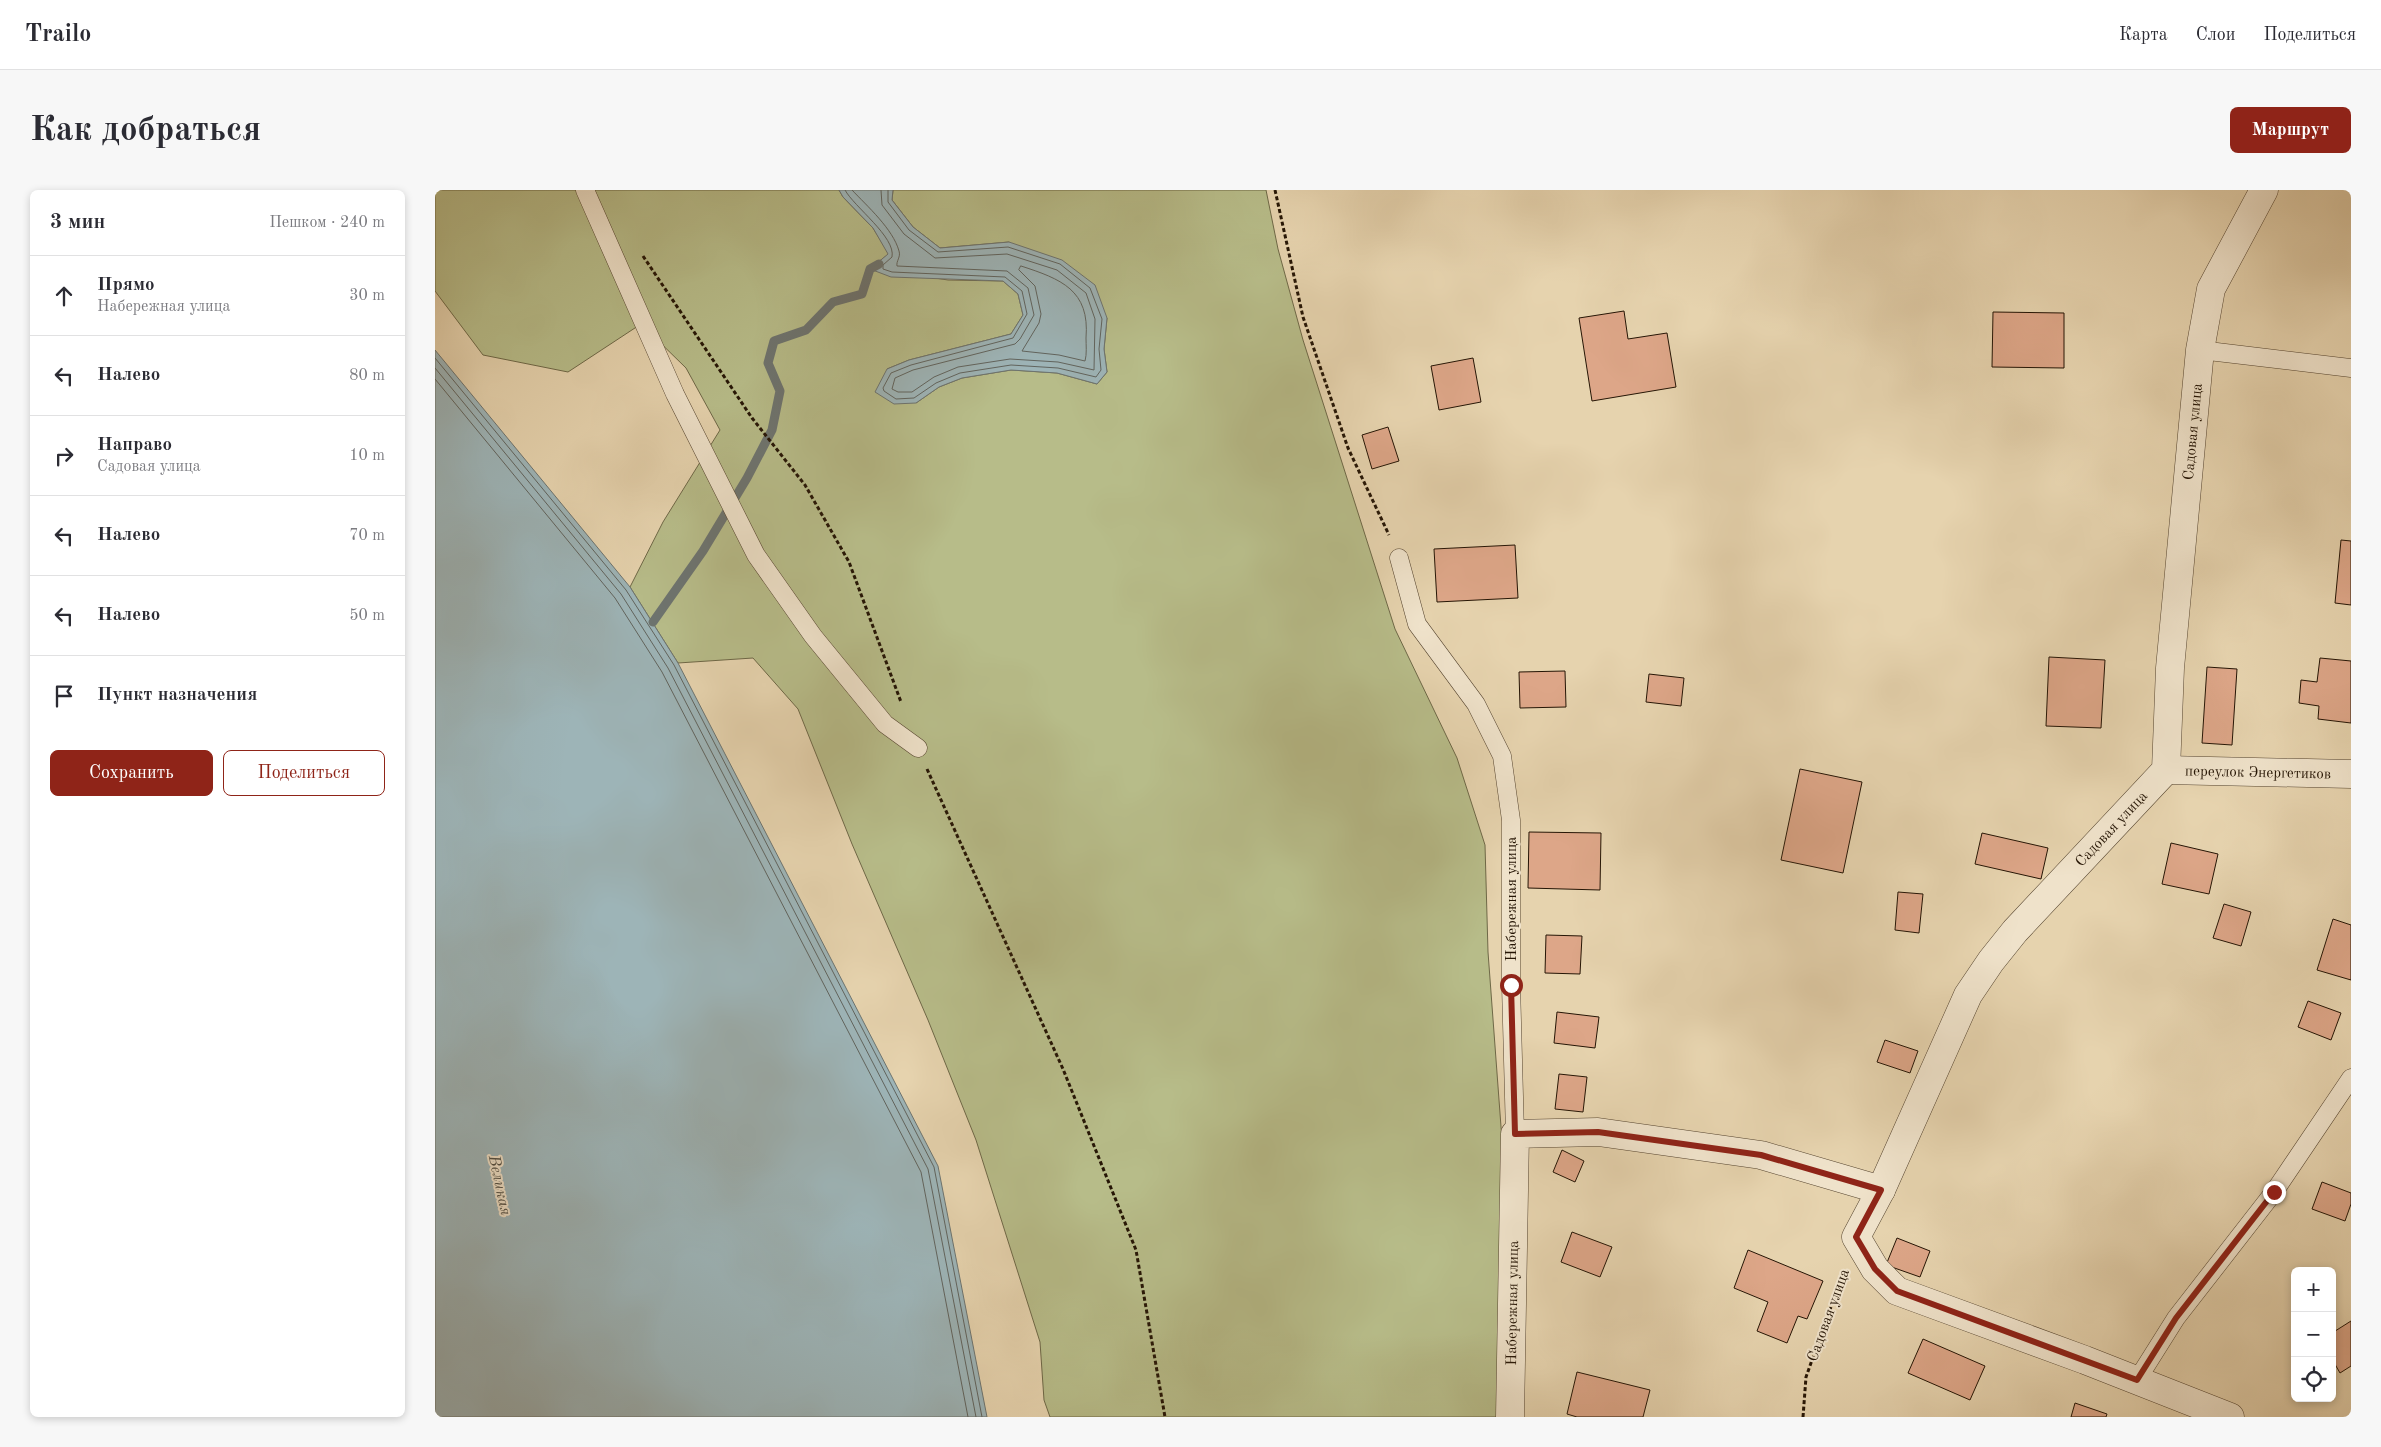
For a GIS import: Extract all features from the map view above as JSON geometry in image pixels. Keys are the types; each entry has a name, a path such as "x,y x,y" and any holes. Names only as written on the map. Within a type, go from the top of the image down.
{"street":[{"name":"Садовая улица","path":"1856,1237 1881,1190 1968,995 1991,961 2015,932 2165,770 2170,668 2200,350 2211,289 2264,190"},
{"name":"переулок Энергетиков","path":"2165,770 2351,774"},
{"path":"1515,1134 1598,1132 1761,1155 1881,1190"},
{"name":"Набережная улица","path":"1510,1417 1515,1134"},
{"path":"1856,1237 1875,1269 1897,1291 2137,1380 2230,1417"}],"lane":[{"path":"585,190 675,394 756,555 813,636 885,724 918,748"},
{"path":"2200,350 2351,368"},
{"name":"Набережная улица","path":"1399,558 1417,624 1476,704 1502,756 1511,820 1511,985 1515,1134"},
{"path":"2137,1380 2176,1318 2274,1192 2351,1078"}],"path":[{"path":"1275,190 1306,326 1348,448 1399,558"},
{"path":"643,255 751,418 805,485 849,562 918,748 1063,1068 1136,1250 1165,1417"},
{"name":"Садовая улица","path":"1803,1417 1806,1377 1856,1237"}],"green space":[{"path":"435,190 839,190 843,197 873,228 889,254 870,268 948,280 1003,281 1018,294 1023,315 1011,334 909,360 887,369 916,403 939,387 962,378 1011,370 1057,373 1097,384 1107,372 1104,349 1107,318 1009,242 940,248 913,227 892,200 893,190 1266,190 1278,249 1303,340 1395,629 1457,758 1485,845 1488,952 1504,1167 1499,1417 1050,1417 1044,1400 1040,1342 976,1140 928,1020 852,844 798,709 753,658 678,663 630,587 663,522 720,430 686,368 641,324 568,372 483,355 435,291"}],"water":[{"path":"839,190 893,190 892,200 913,227 940,248 1009,242 1062,260 1095,285 1107,318 1104,349 1107,372 1097,384 1057,373 1011,370 962,378 939,387 916,403 894,404 875,392 887,369 909,360 1011,334 1023,315 1018,294 1003,281 891,277 870,269 888,254 873,228 843,197"},
{"name":"Великая","path":"435,350 630,587 678,663 938,1166 987,1417 435,1417"}],"building":[{"path":"1624,311 1628,339 1667,333 1676,387 1592,401 1579,318"},
{"path":"1993,312 2064,313 2064,368 1992,367"},
{"path":"1473,358 1481,402 1439,410 1431,366"},
{"path":"1388,427 1399,461 1372,469 1362,435"},
{"path":"2341,540 2351,541 2351,605 2335,603"},
{"path":"1515,545 1518,598 1437,602 1434,549"},
{"path":"2049,657 2105,660 2101,728 2046,726"},
{"path":"2320,658 2351,661 2351,723 2318,719 2319,706 2299,703 2301,680 2317,682"},
{"path":"2207,667 2237,669 2232,745 2202,743"},
{"path":"1565,671 1566,707 1520,708 1519,672"},
{"path":"1649,674 1684,678 1681,706 1646,702"},
{"path":"1800,769 1862,782 1843,873 1781,860"},
{"path":"1529,832 1601,833 1600,890 1528,888"},
{"path":"1982,833 2048,848 2041,879 1975,864"},
{"path":"2171,843 2218,854 2209,894 2162,884"},
{"path":"1898,892 1923,894 1919,933 1895,930"},
{"path":"2224,904 2251,912 2241,946 2213,938"},
{"path":"2333,919 2351,925 2351,980 2317,970"},
{"path":"1546,935 1582,936 1580,974 1545,973"},
{"path":"2308,1001 2341,1013 2331,1040 2298,1027"},
{"path":"1557,1012 1599,1017 1595,1048 1554,1043"},
{"path":"1885,1040 1918,1051 1910,1073 1877,1062"},
{"path":"1559,1074 1587,1077 1583,1112 1555,1109"},
{"path":"1562,1150 1584,1161 1575,1182 1553,1172"},
{"path":"2322,1182 2351,1193 2351,1204 2345,1221 2312,1209"},
{"path":"1572,1232 1612,1247 1600,1277 1561,1262"},
{"path":"1897,1238 1930,1251 1920,1277 1886,1265"},
{"path":"1748,1250 1823,1281 1807,1319 1798,1316 1787,1343 1757,1331 1768,1302 1734,1288"},
{"path":"2351,1321 2351,1366 2340,1373 2336,1366 2336,1330"},
{"path":"1923,1339 1985,1366 1970,1400 1908,1373"},
{"path":"1577,1372 1650,1390 1643,1417 1577,1417 1567,1414"},
{"path":"2075,1403 2107,1414 2106,1417 2071,1417"}],"waterway":[{"path":"653,622 703,551 747,478 772,430 780,391 768,363 774,341 806,330 833,302 862,294 870,269 879,264"}],"route":[{"path":"1511,985 1515,1134 1598,1132 1761,1155 1881,1190 1856,1237 1875,1269 1897,1291 2137,1380 2176,1318 2274,1192"}]}
